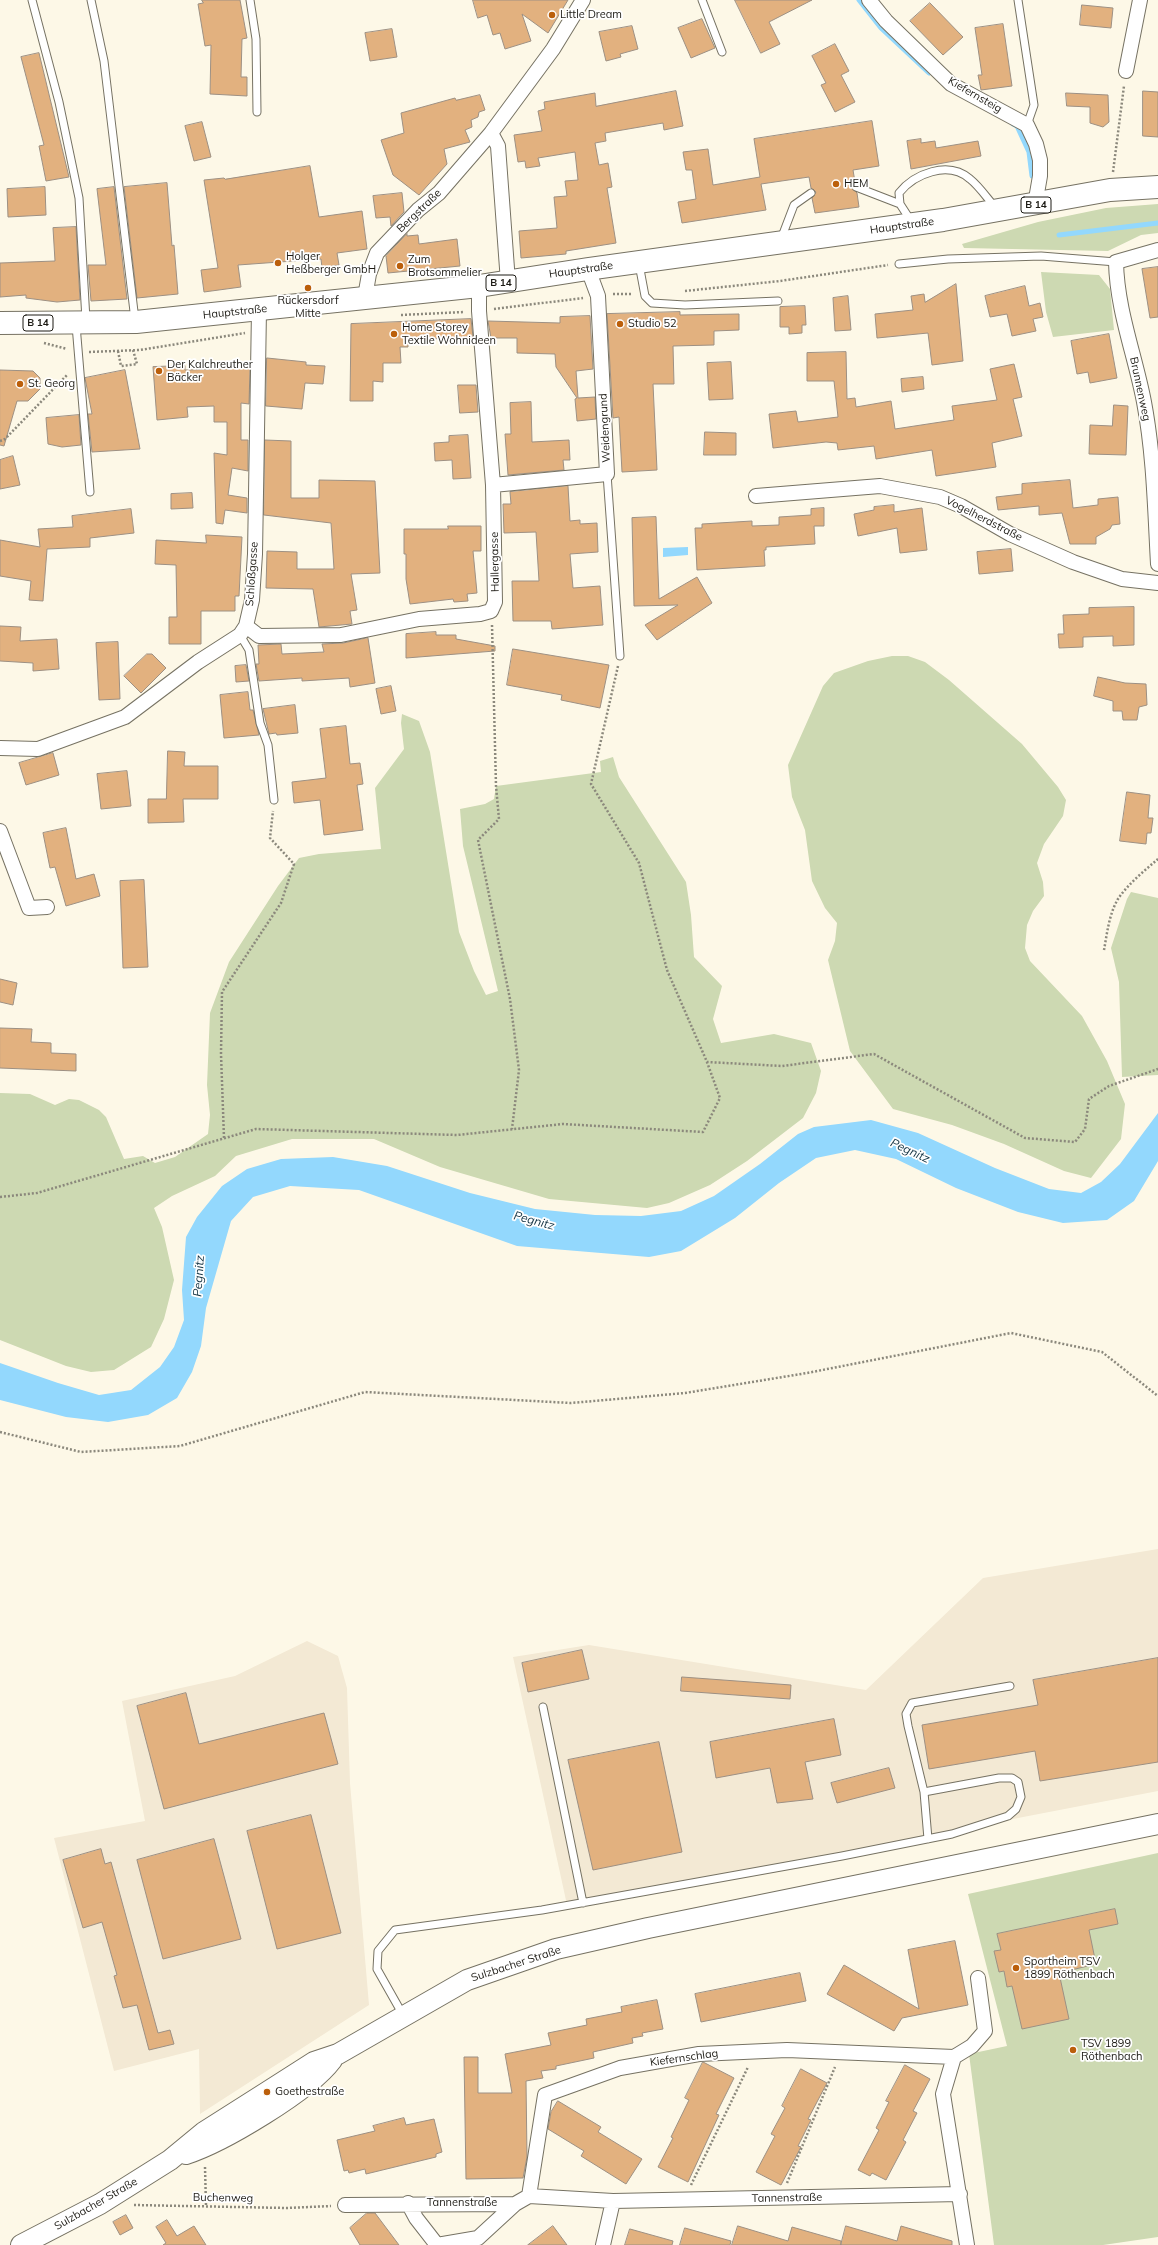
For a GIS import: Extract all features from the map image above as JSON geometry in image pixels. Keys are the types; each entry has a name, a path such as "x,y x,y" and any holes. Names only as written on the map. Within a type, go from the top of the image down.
{"main road":[{"name":"Hauptstraße","path":"0,323 259,320 365,297 508,282 588,269 999,211 1110,190 1158,187"},
{"name":"Sulzbacher Straße","path":"21,2245 100,2204 170,2160 204,2132 314,2062 338,2054 403,2015 467,1980 511,1963 556,1949 1158,1824"},
{"name":"Sulzbacher Straße","path":"170,2160 204,2148 294,2093 323,2073 338,2054"}],"street":[{"name":"Bergstraße","path":"365,297 369,274 377,253 418,210 439,193 491,133 549,54 583,0"},
{"name":"Kiefernsteig","path":"869,0 886,21 951,84 1027,125"},
{"path":"1126,71 1140,0"},
{"path":"1027,125 1036,144 1040,160 1040,176 1035,205"},
{"path":"491,133 498,146 508,282"},
{"path":"1116,262 1158,250"},
{"name":"Brunnenweg","path":"1116,262 1117,288 1144,400 1150,439 1158,564"},
{"name":"Weidengrund","path":"493,485 607,474 598,296 588,269"},
{"name":"Hallergasse","path":"479,286 479,311 493,485 495,602 491,611"},
{"name":"Schloßgasse","path":"243,630 252,600 255,554 259,320"},
{"name":"Vogelherdstraße","path":"756,496 880,486 934,496 961,506 1010,534 1073,562 1122,579 1158,583"},
{"path":"0,748 38,749 125,717 243,630 259,636 341,635 419,619 480,614 491,611"},
{"path":"0,831 29,908 47,907"},
{"path":"967,2245 943,2094 954,2057 972,2046 985,2031 978,1978"},
{"name":"Kiefernschlag","path":"529,2196 545,2095 620,2068 699,2054 787,2050 954,2057"},
{"name":"Tannenstraße","path":"408,2203 416,2218 437,2245 478,2238 515,2204 529,2196 613,2201 780,2199 960,2194"},
{"path":"602,2245 613,2201"},
{"name":"Tannenstraße","path":"345,2205 408,2203 515,2204"}],"lane":[{"path":"32,0 59,102 79,198 80,352 90,492"},
{"path":"91,0 104,61 136,322"},
{"path":"250,0 256,39 257,112"},
{"path":"702,0 722,52"},
{"path":"1018,0 1034,105 1027,125"},
{"path":"913,224 900,204 899,193 907,182 927,173 956,171 970,178 999,211"},
{"path":"856,187 900,204"},
{"path":"779,243 794,205 811,193"},
{"path":"899,264 948,258 1041,256 1116,262"},
{"path":"639,262 645,296 652,303 686,305 778,301"},
{"path":"607,474 620,656"},
{"path":"243,630 249,650 260,723 268,745 274,800"},
{"path":"928,1839 924,1792 906,1714 912,1703 1010,1686"},
{"path":"544,1707 582,1903"},
{"path":"403,2015 377,1968 378,1951 394,1930 582,1903 842,1856 952,1834 1008,1816 1016,1809 1021,1798 1021,1790 1018,1782 1012,1778 999,1778 924,1792"}],"path":[{"path":"1110,190 1126,71"},
{"path":"684,292 780,281 859,268 899,264"},
{"path":"397,316 479,311 626,293 645,296"},
{"path":"40,342 80,352 133,350 259,320"},
{"path":"118,351 121,366 137,364 133,350"},
{"path":"0,441 6,439 69,372 80,352"},
{"path":"491,611 496,778 499,819 478,840 510,999 519,1070 512,1130"},
{"path":"0,1197 38,1193 256,1129 457,1135 564,1124 703,1132 720,1098 707,1062 667,970 639,863 590,784 620,656"},
{"path":"224,1138 220,1054 222,992 281,903 294,864 270,838 274,800"},
{"path":"1104,950 1109,923 1118,900 1157,861"},
{"path":"707,1062 782,1066 874,1054 1025,1138 1075,1142 1085,1129 1089,1099 1109,1086 1158,1069"},
{"path":"0,1432 81,1452 180,1446 365,1392 571,1403 685,1393 807,1373 1011,1333 1102,1352 1158,1396"},
{"path":"684,2200 755,2052"},
{"path":"780,2199 829,2086 841,2052"},
{"path":"204,2148 206,2206"},
{"name":"Buchenweg","path":"130,2205 287,2208 345,2205"}],"shaded area":[{"path":"1158,1549 1158,1791 567,1905 513,1657 589,1645 866,1690 983,1578"},
{"path":"307,1641 338,1656 347,1688 350,1783 369,2005 200,2114 199,2049 114,2071 54,1838 145,1821 122,1701 235,1676"}],"green space":[{"path":"1158,204 1158,233 1141,235 1108,251 964,248 962,244 1038,222 1106,208"},
{"path":"1041,272 1099,275 1110,289 1114,330 1053,337 1046,312"},
{"path":"892,656 908,656 925,662 949,680 1022,744 1058,787 1066,800 1063,816 1044,844 1037,863 1043,882 1044,896 1033,911 1027,925 1025,948 1030,961 1082,1016 1107,1061 1125,1104 1121,1139 1091,1178 1064,1171 1004,1144 952,1125 893,1109 850,1051 828,960 835,941 837,923 825,908 812,881 805,830 792,797 788,765 823,686 834,673 868,661"},
{"path":"402,714 419,721 430,752 459,932 474,971 486,995 498,991 463,846 460,809 485,804 494,799 496,786 601,772 600,761 613,757 619,777 686,882 691,915 694,957 722,986 713,1019 721,1043 774,1034 811,1043 821,1071 816,1093 803,1118 747,1161 710,1185 669,1203 647,1208 549,1199 440,1167 374,1139 292,1139 236,1156 215,1176 172,1196 154,1208 162,1227 174,1280 164,1319 151,1347 114,1370 91,1372 66,1366 0,1340 0,1093 30,1094 55,1105 69,1099 79,1100 99,1110 106,1117 124,1159 143,1156 155,1163 175,1157 208,1134 210,1115 207,1085 210,1013 229,962 278,886 299,858 319,854 381,849 375,788 404,749 401,723"},
{"path":"1131,892 1158,898 1158,1075 1122,1077 1119,982 1111,948 1127,899"},
{"name":"TSV 1899 Röthenbach","path":"1158,1853 1158,2237 1103,2245 994,2245 969,2054 1007,2046 968,1894"}],"water":[{"path":"688,547 688,555 663,557 663,548"},
{"name":"Pegnitz","path":"1158,1113 1158,1161 1134,1201 1107,1220 1063,1223 1018,1212 956,1188 896,1159 855,1150 816,1158 779,1183 735,1218 681,1251 649,1257 517,1246 359,1190 290,1186 253,1197 231,1221 206,1308 201,1346 192,1372 177,1398 148,1415 108,1422 66,1417 0,1400 0,1363 99,1395 131,1390 160,1367 174,1347 184,1320 182,1290 186,1237 197,1217 222,1186 247,1169 281,1159 333,1157 387,1166 470,1193 535,1209 595,1215 641,1216 681,1211 714,1196 760,1164 798,1134 814,1127 871,1120 918,1133 995,1168 1049,1189 1081,1193 1101,1182 1120,1164"}],"building":[{"path":"202,0 240,0 247,38 242,39 241,77 247,77 247,96 210,94 211,45 205,46 198,4 203,3"},
{"path":"473,0 568,0 548,33 522,14 531,41 505,49 500,33 493,35 487,15 478,18"},
{"path":"735,0 812,0 769,22 780,44 761,53"},
{"path":"930,3 963,37 943,55 910,21"},
{"path":"1082,5 1113,8 1111,28 1080,25"},
{"path":"702,19 715,48 691,58 678,28"},
{"path":"1003,24 1012,86 981,90 978,75 982,75 975,28"},
{"path":"632,26 638,49 620,54 621,57 606,61 599,32"},
{"path":"392,29 397,57 370,61 365,33"},
{"path":"835,44 849,71 841,75 855,102 835,112 821,85 826,83 812,56"},
{"path":"39,53 69,177 46,181 39,146 44,145 21,57"},
{"path":"676,91 683,126 664,130 663,123 605,133 606,141 595,143 599,165 608,163 612,187 607,188 616,243 566,251 566,254 521,258 519,231 557,228 554,197 567,196 565,181 578,180 575,152 538,158 540,166 526,168 525,161 518,162 514,135 542,131 538,111 545,109 544,102 595,93 596,106"},
{"path":"1143,91 1158,92 1158,137 1143,136"},
{"path":"1066,93 1108,95 1109,122 1103,127 1090,123 1090,107 1067,106"},
{"path":"480,95 485,110 479,112 478,117 471,120 472,127 465,130 470,142 444,149 447,164 419,195 393,175 381,140 404,133 401,113 455,98 456,100"},
{"path":"872,121 879,166 853,170 855,182 851,187 857,193 859,207 815,213 812,198 816,192 811,188 809,177 761,184 766,210 682,223 678,202 696,199 692,170 686,170 683,152 708,149 713,185 760,177 754,139"},
{"path":"202,122 211,157 194,161 185,126"},
{"path":"921,139 921,143 935,141 936,148 978,141 981,156 911,169 907,141"},
{"path":"310,166 319,217 362,211 367,249 337,253 339,265 322,268 321,259 238,265 241,287 204,292 201,270 218,268 204,180 225,179"},
{"path":"167,183 172,246 174,245 178,294 137,298 124,187"},
{"path":"45,187 46,215 8,217 7,189"},
{"path":"114,187 127,299 91,301 88,265 106,265 97,189"},
{"path":"402,193 404,212 391,226 390,217 376,218 373,196"},
{"path":"76,227 80,300 57,302 26,298 26,295 0,297 0,263 55,261 53,228"},
{"path":"407,234 407,236 418,235 419,244 457,239 460,266 388,273 386,256"},
{"path":"1158,267 1158,317 1150,318 1142,269"},
{"path":"956,284 963,361 932,365 928,333 877,338 875,314 913,310 911,296 924,294 925,302"},
{"path":"1025,286 1029,306 1040,303 1043,317 1033,319 1036,331 1012,336 1007,314 990,317 985,296"},
{"path":"848,296 851,330 835,331 833,298"},
{"path":"805,306 806,325 802,325 802,333 789,334 789,327 780,327 780,307"},
{"path":"680,312 680,315 739,314 739,330 714,331 714,345 673,346 674,384 653,384 657,470 622,472 619,417 613,418 607,314"},
{"path":"590,316 593,369 576,371 578,398 595,397 596,419 577,421 575,399 577,398 556,367 555,354 517,353 517,338 491,338 488,321 560,323 560,317"},
{"path":"471,319 473,337 408,340 408,347 400,347 401,363 383,363 383,382 373,381 373,401 350,401 351,324"},
{"path":"1109,334 1117,378 1090,383 1088,372 1077,374 1071,341"},
{"path":"846,352 847,399 855,398 856,407 891,401 895,429 954,420 952,406 997,400 990,369 1014,364 1022,397 1013,399 1022,436 992,443 996,467 936,476 932,450 876,459 874,446 838,450 837,443 826,442 773,448 769,414 796,411 798,422 838,417 834,381 807,381 807,353"},
{"path":"267,358 306,362 306,365 325,366 323,384 305,383 302,409 266,406"},
{"path":"731,362 733,399 709,400 707,363"},
{"path":"185,366 185,370 250,368 249,404 241,403 241,440 248,440 248,471 232,468 228,495 247,498 247,513 225,510 223,524 216,523 214,453 227,455 227,422 214,422 214,406 187,407 188,417 157,420 153,367"},
{"name":"St. Georg","path":"0,370 33,371 40,378 40,389 28,401 17,401 4,446 0,445"},
{"path":"125,370 140,449 92,452 88,414 92,414 85,378"},
{"path":"923,377 924,389 902,392 901,379"},
{"path":"458,385 476,385 478,412 460,413"},
{"path":"531,402 532,442 569,440 570,460 563,460 564,470 508,475 505,434 511,434 510,403"},
{"path":"1114,405 1128,406 1126,455 1089,454 1090,425 1112,426"},
{"path":"79,415 81,445 62,447 48,444 46,418"},
{"path":"705,432 736,433 736,455 704,455"},
{"path":"468,435 471,478 453,479 452,460 435,461 434,443 449,442 449,436"},
{"path":"265,440 291,441 291,498 319,498 319,480 375,481 380,573 351,574 357,610 350,611 352,624 319,627 313,589 266,588 267,551 297,552 297,569 334,569 331,523 264,515"},
{"path":"13,456 20,485 0,489 0,460"},
{"path":"1070,480 1073,508 1098,505 1098,499 1118,497 1120,524 1112,525 1110,529 1096,537 1096,544 1070,544 1062,513 1039,515 1039,506 998,510 996,497 1022,494 1022,484"},
{"path":"568,486 570,521 580,520 580,524 597,523 598,552 570,554 573,588 600,586 603,625 552,629 551,621 513,621 512,581 539,581 536,532 504,533 503,504 511,504 510,492"},
{"path":"192,493 193,508 171,509 171,494"},
{"path":"894,505 894,512 922,508 927,550 900,553 897,528 858,536 854,514 874,510 874,507"},
{"path":"824,508 824,526 814,526 815,544 766,547 766,550 764,550 765,566 697,570 695,528 702,528 702,524 752,521 752,526 779,525 779,517 811,515 811,509"},
{"path":"131,509 134,533 90,538 90,547 47,549 43,601 29,600 31,581 0,576 0,540 40,547 38,529 73,527 72,516"},
{"path":"656,517 659,599 697,577 712,603 657,640 645,625 678,605 634,606 632,518"},
{"path":"448,526 481,526 481,551 473,551 477,593 467,594 468,601 454,602 453,599 410,604 406,579 406,554 404,554 404,529 448,529"},
{"path":"206,535 242,537 239,596 235,596 235,611 201,611 201,644 169,644 169,617 177,617 176,565 155,564 156,540 206,543"},
{"path":"1011,549 1013,571 979,574 977,552"},
{"path":"1134,607 1134,645 1113,646 1113,636 1083,637 1083,647 1059,648 1058,634 1064,634 1063,615 1089,614 1089,608"},
{"path":"0,626 21,627 20,641 57,639 59,669 33,671 33,663 0,661"},
{"path":"436,632 436,635 456,635 456,639 495,646 495,651 406,658 406,634"},
{"path":"368,638 375,683 350,687 349,678 302,681 302,678 259,681 256,664 259,664 258,645 281,644 282,654 324,652 322,644 343,643"},
{"path":"118,642 120,699 99,700 96,643"},
{"path":"513,649 609,665 600,708 561,700 562,695 507,685"},
{"path":"147,654 152,654 166,668 141,693 124,676"},
{"path":"246,665 249,681 236,682 235,666"},
{"path":"1098,677 1125,683 1146,684 1147,705 1139,707 1137,720 1123,720 1122,711 1113,711 1113,701 1094,696"},
{"path":"391,686 396,711 381,714 376,689"},
{"path":"248,692 250,710 253,710 259,735 224,738 220,695"},
{"path":"295,705 298,733 277,735 276,733 269,734 263,709"},
{"path":"346,726 350,764 360,763 363,784 357,785 363,830 324,835 320,800 294,803 292,782 326,778 320,729"},
{"path":"168,751 185,752 184,766 218,766 218,799 183,799 184,822 148,823 148,799 166,799"},
{"path":"53,753 59,775 26,785 19,763"},
{"path":"127,771 131,806 101,809 97,774"},
{"path":"1127,792 1150,795 1148,818 1153,818 1151,833 1147,833 1146,844 1120,841"},
{"path":"66,828 76,879 94,874 100,896 66,906 55,867 50,868 43,833"},
{"path":"144,880 148,967 123,968 120,881"},
{"path":"0,979 17,983 13,1005 0,1002"},
{"path":"0,1028 32,1029 31,1042 51,1043 51,1053 76,1054 76,1071 0,1068"},
{"path":"582,1650 589,1679 528,1692 522,1663"},
{"path":"1158,1658 1158,1762 1040,1781 1035,1751 929,1769 922,1725 1038,1705 1033,1680"},
{"path":"682,1677 791,1685 790,1699 681,1691"},
{"path":"186,1693 199,1744 324,1713 338,1764 164,1809 137,1706"},
{"path":"834,1719 841,1755 805,1762 813,1799 777,1803 770,1768 716,1778 710,1742"},
{"path":"659,1742 682,1852 593,1870 568,1760"},
{"path":"889,1768 895,1788 837,1803 831,1783"},
{"path":"311,1815 341,1933 277,1949 247,1831"},
{"path":"214,1839 241,1939 163,1959 137,1860"},
{"path":"101,1849 105,1864 111,1862 158,2033 170,2030 174,2044 149,2050 137,2005 123,2008 114,1976 117,1975 102,1922 83,1928 63,1860"},
{"path":"1115,1909 1118,1924 1089,1930 1096,1964 1059,1973 1069,2019 1022,2029 1012,1986 1007,1987 1004,1971 999,1972 994,1951 1001,1950 997,1934"},
{"path":"955,1941 968,2005 902,2018 894,2031 827,1994 844,1965 919,2009 908,1950"},
{"path":"800,1973 806,2001 701,2022 695,1994"},
{"path":"657,2000 663,2029 642,2033 643,2036 632,2038 633,2043 593,2052 594,2058 556,2066 556,2069 541,2071 543,2078 526,2081 527,2157 523,2178 466,2179 464,2057 478,2057 478,2093 512,2093 505,2054 551,2045 548,2033 587,2025 586,2019 622,2012 621,2007"},
{"path":"703,2062 734,2078 716,2114 719,2115 688,2182 658,2167 673,2138 671,2137 689,2100 685,2098"},
{"path":"905,2065 930,2079 913,2111 917,2113 903,2140 906,2142 886,2180 872,2173 870,2176 858,2170 879,2130 876,2128 889,2102 886,2101"},
{"path":"801,2069 827,2083 808,2119 811,2120 798,2146 801,2147 781,2185 756,2172 775,2136 771,2134 785,2108 782,2106"},
{"path":"558,2101 601,2127 598,2132 642,2159 626,2184 581,2156 584,2151 548,2129 551,2112"},
{"path":"404,2118 406,2125 434,2119 442,2152 436,2154 436,2157 366,2174 365,2169 349,2173 348,2170 344,2171 337,2140 375,2131 373,2126"},
{"path":"367,2213 375,2213 399,2245 360,2245 350,2228"},
{"path":"126,2215 133,2228 120,2235 113,2222"},
{"path":"167,2220 177,2236 194,2226 206,2245 163,2245 166,2243 156,2227"},
{"path":"553,2226 567,2245 528,2245"},
{"path":"738,2226 788,2241 792,2227 841,2241 841,2245 732,2245"},
{"path":"846,2226 897,2241 901,2226 952,2241 952,2245 841,2245"},
{"path":"685,2228 731,2241 730,2245 680,2245"},
{"path":"630,2229 673,2241 672,2245 625,2245"}],"waterway":[{"path":"859,0 881,28 929,73"},
{"path":"1013,124 1017,126 1029,152 1032,176"},
{"path":"1059,235 1158,223"}],"place":[{"name":"Little Dream","path":"552,15"},
{"name":"HEM","path":"836,184"},
{"name":"Holger Heßberger GmbH","path":"278,263"},
{"name":"Zum Brotsommelier","path":"400,266"},
{"name":"Rückersdorf Mitte","path":"308,288"},
{"name":"Studio 52","path":"620,324"},
{"name":"Home Storey Textile Wohnideen","path":"394,334"},
{"name":"Der Kalchreuther Bäcker","path":"159,371"},
{"name":"St. Georg","path":"20,384"},
{"name":"Sportheim TSV 1899 Röthenbach","path":"1016,1968"},
{"name":"TSV 1899 Röthenbach","path":"1073,2050"},
{"name":"Goethestraße","path":"267,2092"}]}
